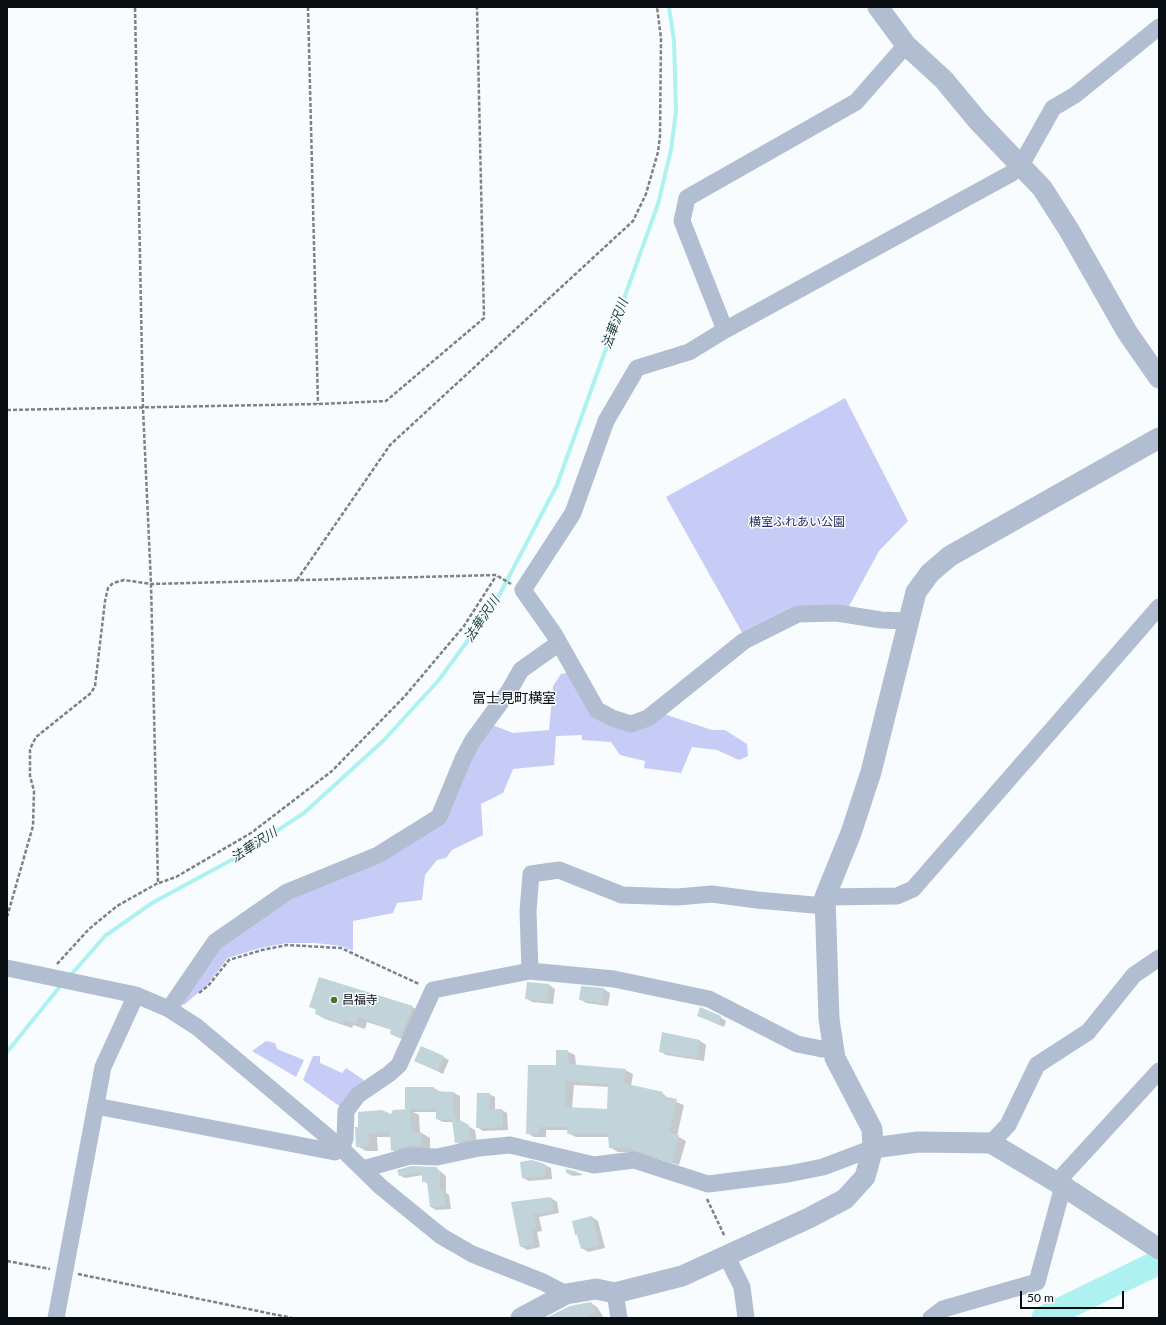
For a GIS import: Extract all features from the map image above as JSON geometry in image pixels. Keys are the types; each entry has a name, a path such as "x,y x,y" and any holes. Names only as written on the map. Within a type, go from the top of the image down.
{"street":[{"path":"878,7 906,45 944,80 978,120 1042,188 1069,230 1127,332 1159,378"},
{"path":"909,621 881,620 837,613 798,614 744,641 648,718 631,724 612,718 597,710 559,643 523,590 573,513 606,420 637,368 689,352 725,330 1012,173 1020,165 1053,108 1075,95 1159,27"},
{"path":"725,330 682,221 687,198 856,102 906,45"},
{"path":"521,1318 566,1294 596,1289 616,1292 682,1276 809,1218 845,1199 865,1177 873,1148 872,1129 835,1058 829,1019 825,902 851,833 871,772 916,592 930,572 950,556 1159,438"},
{"path":"530,971 528,911 531,874 559,870 622,895 677,897 712,894 757,900 825,902 897,896 913,889 1159,607"},
{"path":"174,1012 215,942 287,892 378,855 439,817 463,759 473,740 509,691 521,670 559,643"},
{"path":"991,1143 1008,1126 1037,1066 1088,1032 1134,975 1159,958"},
{"path":"7,968 136,995 174,1012 197,1027 340,1148 381,1187 441,1236 472,1254 543,1282 566,1294"},
{"path":"96,1106 335,1152 340,1148 345,1139 346,1111 358,1095 389,1074 399,1065 433,990 530,971 614,979 709,999 797,1044 822,1049 834,1048"},
{"path":"56,1318 103,1067 136,995"},
{"path":"931,1318 943,1309 1037,1282 1060,1184 1159,1071"},
{"path":"363,1169 410,1156 438,1156 479,1148 510,1145 594,1165 634,1160 708,1184 788,1174 823,1167 873,1148 918,1142 991,1143 1060,1184 1153,1245"},
{"path":"729,1254 742,1287 746,1318"},
{"path":"616,1292 619,1318"}],"path":[{"path":"135,7 143,408 151,584 158,883"},
{"path":"308,7 318,404"},
{"path":"7,410 318,404 386,401 484,318 477,7"},
{"path":"297,580 390,445 633,221 646,194 658,152 660,136 661,38 657,7"},
{"path":"46,976 89,929 117,906 158,883 176,877 251,833 332,771 405,696 449,644 464,626 496,575"},
{"path":"7,917 33,826 34,791 30,776 30,749 36,736 91,693 95,686 104,600 108,588 113,583 124,580 151,584 496,575 523,590"},
{"path":"174,1012 208,986 229,960 262,950 287,945 342,948 433,990"},
{"path":"708,1184 707,1201 729,1254"},
{"path":"7,1261 292,1318"}],"green space":[{"name":"横室ふれあい公園","path":"845,398 908,521 879,551 847,610 744,636 666,497"},
{"path":"571,672 609,721 664,714 712,730 725,730 747,744 748,756 739,760 717,750 692,747 681,773 644,768 645,761 620,755 611,742 582,740 582,735 556,736 554,765 513,769 503,793 481,804 483,835 452,850 446,858 437,860 425,875 422,900 397,903 393,913 353,921 353,951 341,946 315,943 287,943 260,948 228,958 206,986 184,1005 177,1001 217,944 289,895 442,820 466,761 490,724 513,733 549,730 553,686 561,674"},
{"path":"266,1041 275,1043 277,1049 304,1060 296,1077 252,1051"},
{"path":"313,1056 320,1056 320,1063 342,1073 346,1068 364,1080 342,1108 303,1080"}],"building":[{"path":"319,977 413,1006 400,1038 390,1034 391,1029 358,1017 356,1024 344,1020 343,1024 315,1014 316,1009 309,1007"},
{"path":"527,982 549,984 547,1001 525,999"},
{"path":"581,986 604,988 602,1003 579,1000"},
{"path":"700,1007 721,1016 718,1024 697,1016"},
{"path":"662,1032 700,1040 697,1058 659,1052"},
{"path":"421,1046 444,1056 437,1071 414,1061"},
{"path":"556,1050 568,1050 569,1064 626,1069 623,1083 663,1092 662,1096 677,1099 669,1133 679,1135 672,1162 627,1148 609,1148 608,1134 567,1134 568,1127 539,1127 539,1134 526,1134 528,1065 556,1065","holes":["566,1081 608,1084 607,1109 565,1107"]},
{"path":"405,1087 434,1087 434,1091 454,1092 454,1117 469,1125 471,1139 455,1143 452,1120 436,1119 436,1109 405,1109"},
{"path":"477,1093 490,1093 489,1109 502,1109 503,1127 476,1128"},
{"path":"410,1109 412,1132 421,1132 422,1146 408,1146 391,1151 390,1132 368,1133 369,1146 356,1147 355,1127 358,1127 358,1112 382,1110 391,1114 393,1110"},
{"path":"532,1160 545,1164 546,1176 522,1178 520,1162"},
{"path":"411,1166 437,1167 437,1171 440,1171 440,1191 444,1190 445,1206 430,1207 427,1182 422,1182 422,1172 399,1176 397,1170"},
{"path":"566,1169 579,1172 566,1173"},
{"path":"551,1197 554,1210 533,1214 536,1228 531,1229 534,1244 520,1247 511,1202"},
{"path":"592,1216 599,1245 581,1249 577,1235 575,1235 572,1221"},
{"path":"591,1302 596,1312 585,1318 546,1318 570,1306"}],"waterway":[{"name":"法華沢川","path":"70,976 105,936 152,903 237,857 304,813 383,741 438,681 494,605 557,485 658,204 671,150 676,111 674,41 669,7"},
{"name":"法華沢川","path":"7,1052 62,984"},
{"path":"1044,1318 1159,1262"}],"place":[{"name":"昌福寺","path":"334,1000"}],"district":[{"name":"富士見町横室","path":"514,698"}]}
